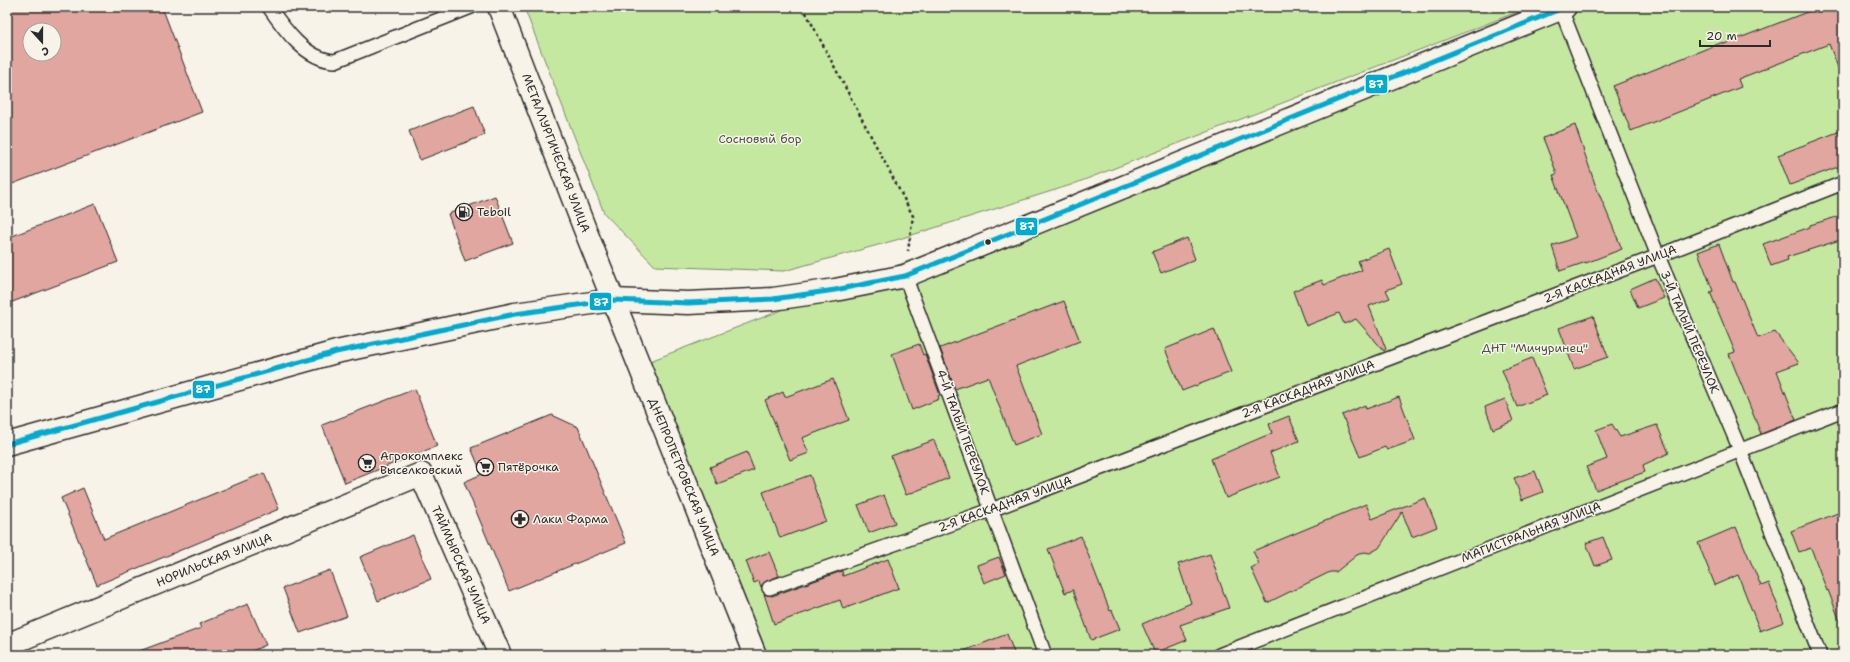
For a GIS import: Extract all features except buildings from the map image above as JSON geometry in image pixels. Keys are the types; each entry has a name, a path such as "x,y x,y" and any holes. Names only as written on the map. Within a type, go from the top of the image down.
{"street":[{"name":"МЕТАЛЛУРГИЧЕСКАЯ УЛИЦА","path":"499,7 613,300"},
{"path":"7,444 336,352 515,314 613,300 688,303 773,299 835,290 905,276 1563,8"},
{"name":"ДНЕПРОПЕТРОВСКАЯ УЛИЦА","path":"613,300 755,655"},
{"name":"НОРИЛЬСКАЯ УЛИЦА","path":"7,644 421,474"},
{"name":"ТАЙМЫРСКАЯ УЛИЦА","path":"421,474 500,655"}],"lane":[{"path":"269,7 290,37 323,60 335,61 471,7"},
{"name":"3-Й ТАЛЫЙ ПЕРЕУЛОК","path":"1563,8 1658,256 1740,450 1820,655"},
{"name":"2-Я КАСКАДНАЯ УЛИЦА","path":"769,588 992,510 1658,256 1843,183"},
{"name":"4-Й ТАЛЫЙ ПЕРЕУЛОК","path":"905,276 1045,655"},
{"name":"МАГИСТРАЛЬНАЯ УЛИЦА","path":"1218,655 1843,410"}],"path":[{"path":"802,7 912,216 905,276"}],"green space":[{"name":"Сосновый бор","path":"524,7 1530,7 1071,185 896,240 784,271 655,266 604,213"},
{"name":"ДНТ \"Мичуринец\"","path":"1565,7 1843,7 1843,655 764,655 645,363"}],"transit line":[{"name":"87","path":"7,444 336,352 515,314 613,300 688,303 773,299 835,290 905,276 1565,7"}],"place":[{"name":"Teboil","path":"464,212"},
{"name":"Агрокомплекс Выселковский","path":"367,463"},
{"name":"Пятёрочка","path":"485,467"},
{"name":"Лаки Фарма","path":"520,519"}]}
